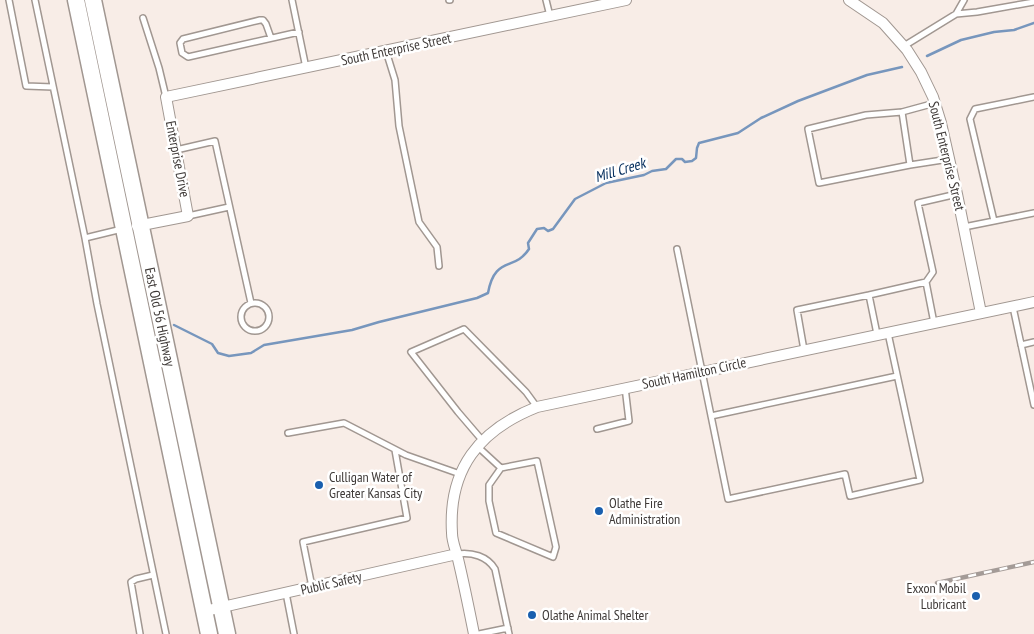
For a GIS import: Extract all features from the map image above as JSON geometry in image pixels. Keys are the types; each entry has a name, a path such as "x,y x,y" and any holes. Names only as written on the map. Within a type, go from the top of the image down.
{"main road":[{"name":"East Old 56 Highway","path":"76,0 133,227 227,634"},
{"name":"East Old 56 Highway","path":"93,0 133,227 210,634"}],"street":[{"name":"South Enterprise Street","path":"166,97 626,0"},
{"name":"South Enterprise Street","path":"849,0 883,23 921,72 934,103 950,159 981,313"},
{"name":"Enterprise Drive","path":"133,227 188,216 166,97"},
{"name":"South Hamilton Circle","path":"474,634 452,535 454,500 467,460 479,443 504,423 537,407 1034,302"},
{"name":"Public Safety","path":"205,611 457,554"}],"lane":[{"path":"8,0 26,86 53,87"},
{"path":"34,0 166,634"},
{"path":"292,0 306,68"},
{"path":"546,0 550,16"},
{"path":"956,14 964,0"},
{"path":"903,47 956,14 1034,2"},
{"path":"143,18 160,68 166,97"},
{"path":"271,38 266,24 263,20 260,20 183,39 180,43 182,53 188,57 299,32"},
{"path":"386,51 395,80 399,126 419,222 437,247 439,266"},
{"path":"994,221 970,119 975,109 1034,97"},
{"path":"934,103 902,112 866,116 808,129 819,183 950,159"},
{"path":"902,112 910,165"},
{"path":"176,150 215,141 251,303"},
{"path":"804,350 797,310 926,282 933,272 918,203 957,194"},
{"path":"188,216 229,207"},
{"path":"964,227 1034,213"},
{"path":"85,238 133,227"},
{"path":"677,249 728,499 845,474 850,496 920,480 897,376 869,295"},
{"path":"926,282 934,323"},
{"path":"251,303 262,304 268,310 269,319 261,330 248,329 242,322 242,312 251,303"},
{"path":"1013,306 1034,405"},
{"path":"501,468 479,443 458,412 411,352 464,329 526,392 537,407"},
{"path":"1021,345 1034,342"},
{"path":"711,416 897,376"},
{"path":"597,429 629,421 625,387"},
{"path":"288,432 344,423 406,455 461,474"},
{"path":"312,587 303,542 407,518 395,450"},
{"path":"537,461 556,547 552,557 496,533 488,501 489,485 501,468 537,461"},
{"path":"457,554 467,552 487,558 495,570 508,631 480,634"},
{"path":"140,634 131,582 154,575"},
{"path":"286,594 294,634"}],"waterway":[{"name":"Mill Creek","path":"927,56 961,40 994,32 1014,30 1034,23"},
{"name":"Mill Creek","path":"174,325 212,344 218,353 229,356 251,353 264,345 352,330 477,298 488,293 491,281 500,268 523,256 529,249 528,243 537,229 544,228 548,231 553,229 575,199 606,183 666,169 676,159 682,159 685,162 692,161 696,158 699,143 738,133 761,118 798,101 867,75 902,67"}],"railway":[{"path":"937,583 1034,562"}],"place":[{"name":"Culligan Water of Greater Kansas City","path":"319,485"},
{"name":"Olathe Fire Administration","path":"599,511"},
{"name":"Exxon Mobil Lubricant","path":"976,596"},
{"name":"Olathe Animal Shelter","path":"532,615"}]}
